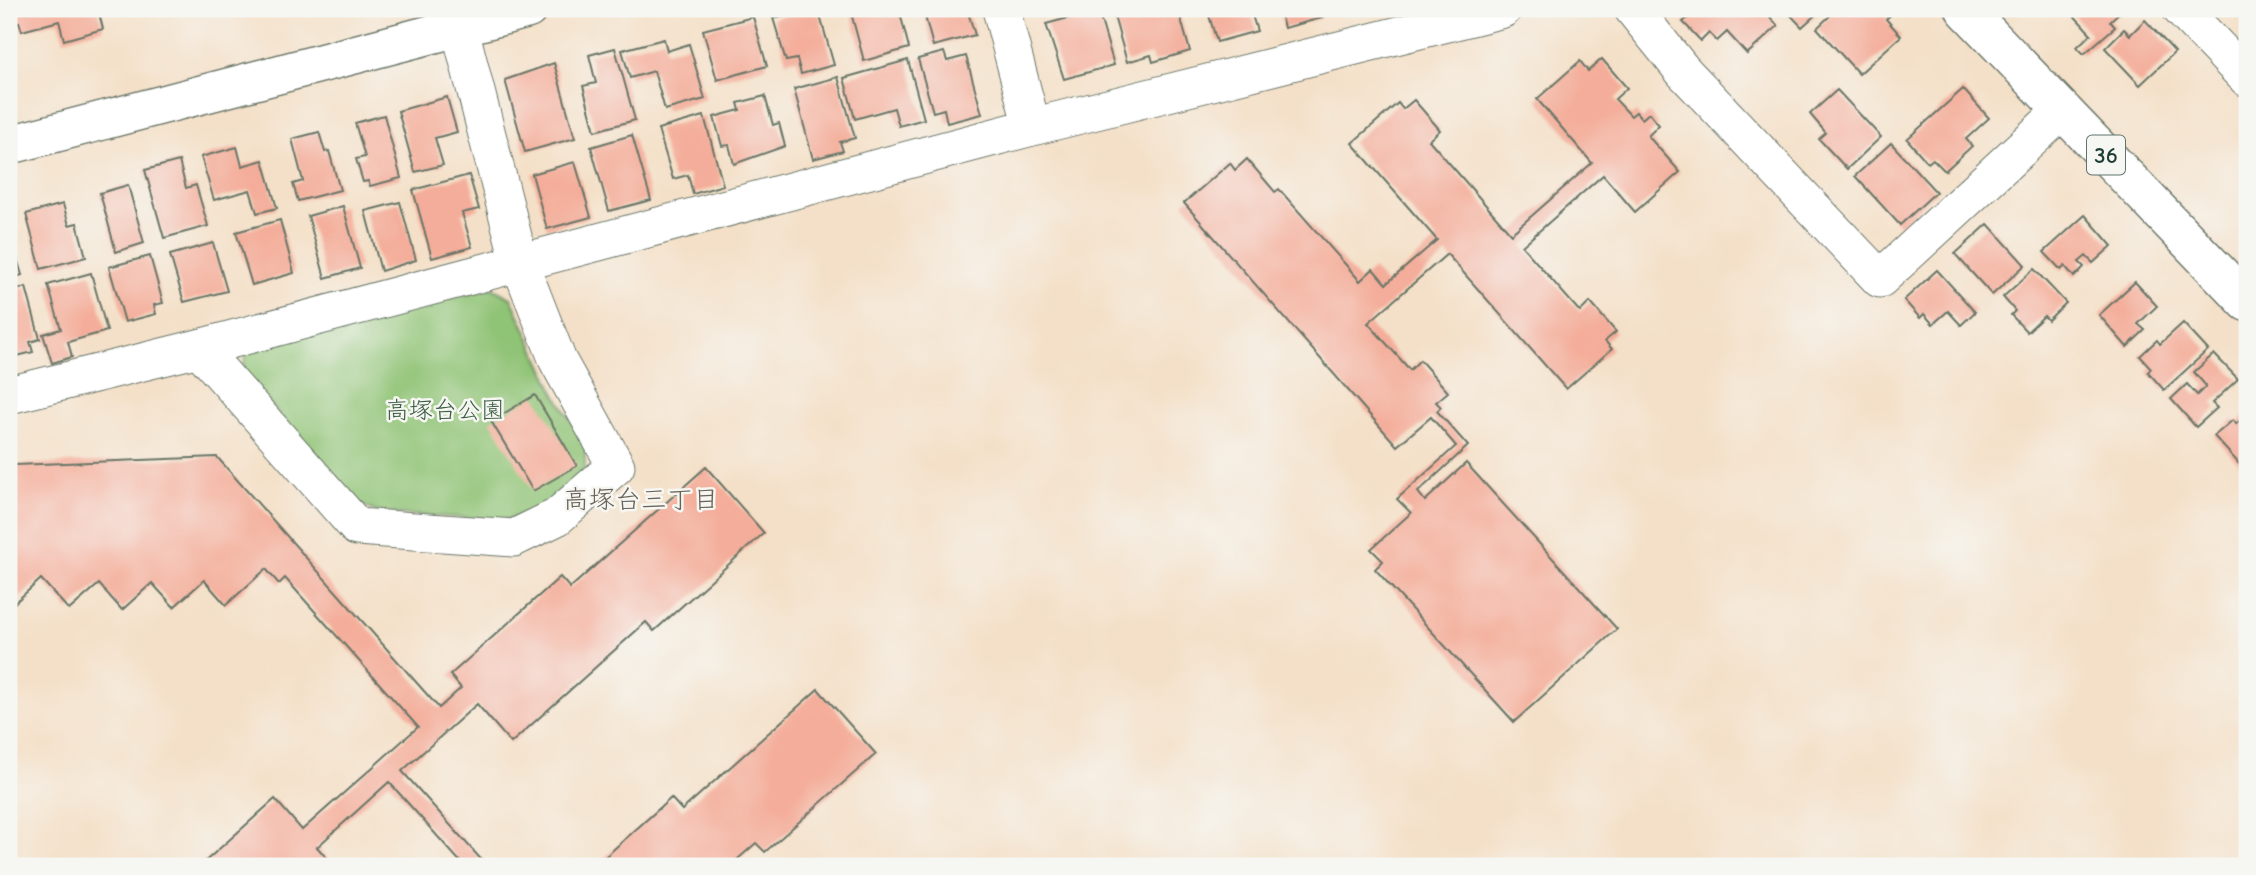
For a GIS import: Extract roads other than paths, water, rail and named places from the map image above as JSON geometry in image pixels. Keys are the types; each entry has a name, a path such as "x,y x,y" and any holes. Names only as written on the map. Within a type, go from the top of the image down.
{"street":[{"path":"9,145 457,17 528,9"},
{"path":"1001,9 1032,127"},
{"path":"9,395 520,264 1032,127 1503,9"},
{"path":"1633,9 1683,71 1880,279 2063,110"},
{"name":"36","path":"1965,9 2247,302"},
{"path":"2181,9 2247,78"},
{"path":"199,348 357,527 514,538 557,517 616,466 558,361 520,264 457,17"}],"district":[{"name":"高塚台三丁目","path":"641,500"}],"park label":[{"name":"高塚台公園","path":"445,410"}]}
